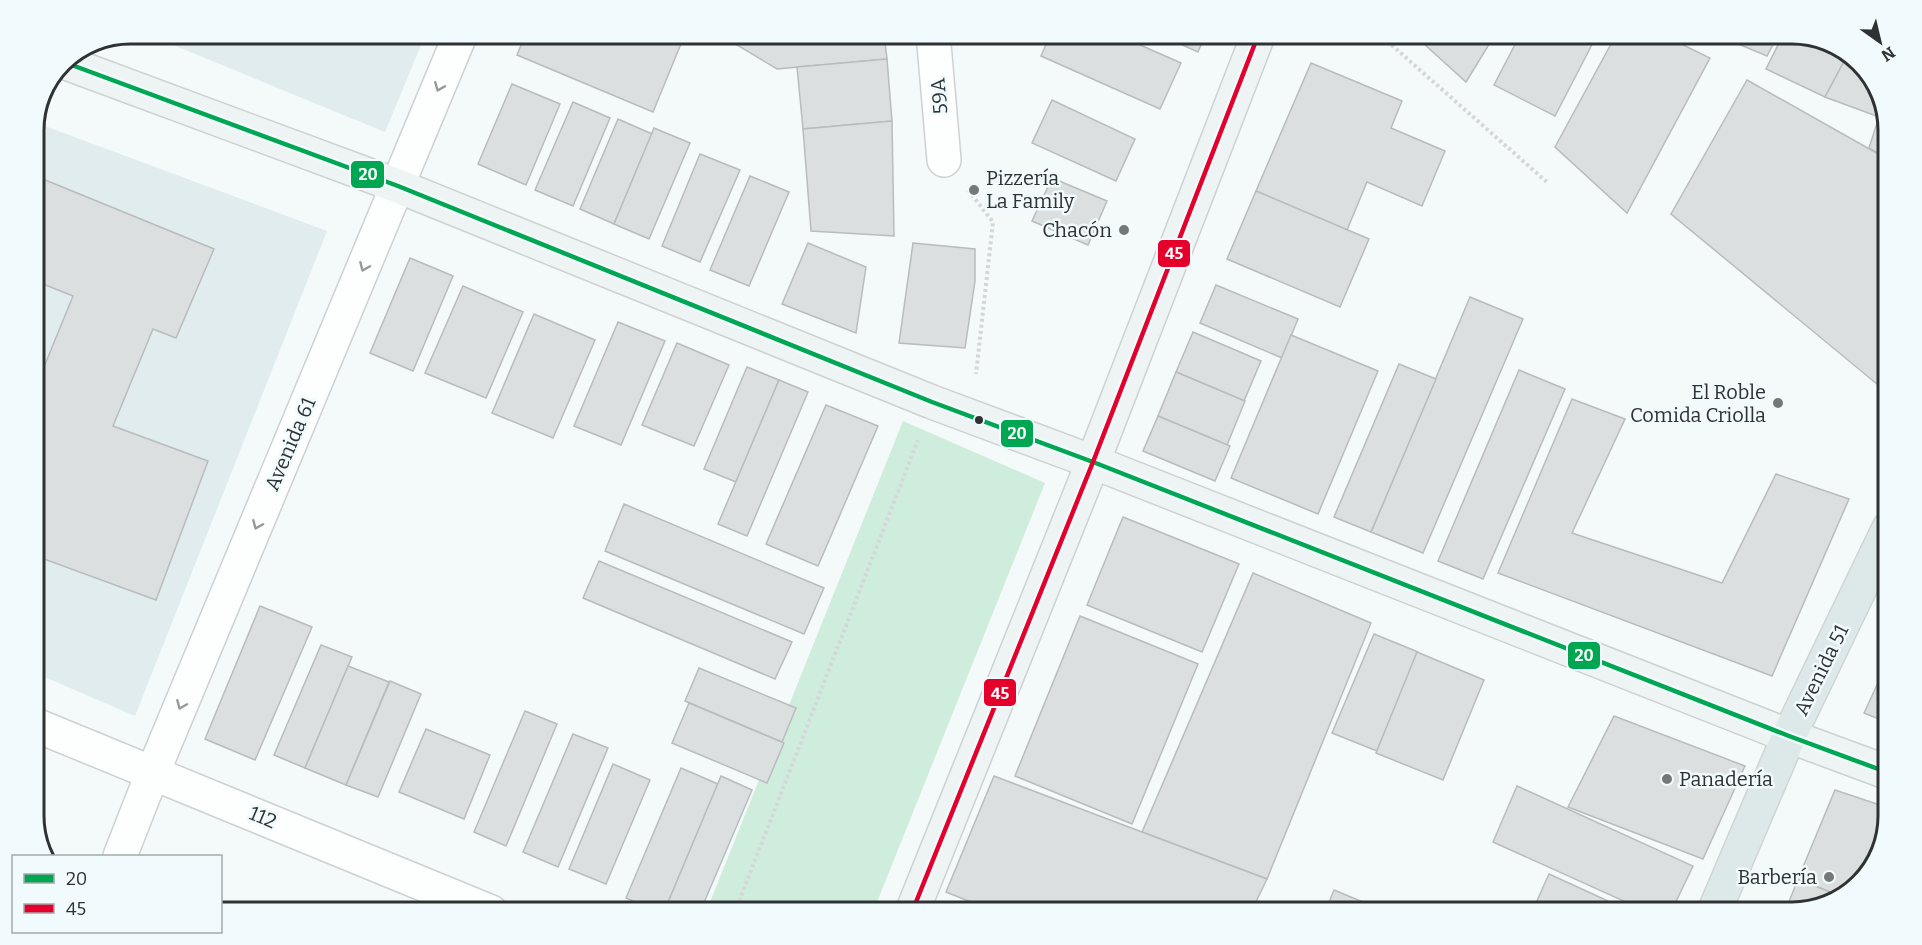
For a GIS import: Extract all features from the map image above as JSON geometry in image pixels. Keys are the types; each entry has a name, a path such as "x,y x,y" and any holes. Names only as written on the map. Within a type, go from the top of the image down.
{"main road":[{"path":"916,902 1093,462 1255,44"},
{"path":"73,65 398,186 932,402 1093,462 1878,769"},
{"name":"Avenida 51","path":"1718,902 1789,736 1878,551"}],"street":[{"name":"Avenida 61","path":"120,855 456,44"},
{"name":"59A","path":"934,44 944,159"},
{"name":"112","path":"44,728 467,902"}],"path":[{"path":"1390,44 1548,183"},
{"path":"944,159 993,222 971,416"},
{"path":"739,902 932,402"}],"shaded area":[{"path":"171,44 421,44 385,132"},
{"path":"44,126 327,231 135,716 44,677"}],"green space":[{"path":"903,421 1045,483 877,902 710,902"}],"building":[{"path":"522,44 681,44 653,112 517,55"},
{"path":"735,44 885,44 887,59 777,69"},
{"path":"1046,44 1138,44 1181,63 1160,109 1041,56"},
{"path":"1180,44 1201,44 1198,52"},
{"path":"1424,44 1489,44 1466,82"},
{"path":"1515,44 1592,44 1555,116 1494,85"},
{"path":"1611,44 1681,44 1710,58 1627,213 1555,147"},
{"path":"1738,44 1773,44 1767,56"},
{"path":"1778,44 1815,46 1831,52 1844,61 1825,97 1766,69"},
{"path":"887,59 892,121 803,129 797,67"},
{"path":"1844,61 1850,66 1850,72 1856,72 1870,91 1877,116 1825,97"},
{"path":"1311,63 1402,101 1391,128 1445,151 1422,206 1367,182 1347,230 1256,191"},
{"path":"1747,80 1878,154 1878,385 1671,214"},
{"path":"512,84 560,104 526,185 478,164"},
{"path":"1052,100 1135,139 1116,181 1032,143"},
{"path":"573,102 610,118 573,206 535,190"},
{"path":"618,119 652,134 614,224 580,209"},
{"path":"892,121 894,236 811,231 803,129"},
{"path":"1878,121 1878,124 1878,153 1869,148"},
{"path":"654,128 690,143 649,239 614,224"},
{"path":"700,154 740,170 700,262 662,246"},
{"path":"750,176 789,192 749,286 710,270"},
{"path":"1052,178 1107,201 1088,245 1032,221"},
{"path":"44,179 214,249 176,338 153,329 113,426 208,461 156,600 44,559 44,367 73,296 44,284"},
{"path":"1256,191 1369,239 1340,307 1227,259"},
{"path":"808,243 866,267 856,333 782,304"},
{"path":"913,243 975,249 975,281 965,348 899,343"},
{"path":"410,258 453,276 413,371 370,353"},
{"path":"1216,285 1298,319 1282,358 1200,323"},
{"path":"463,286 523,312 486,398 425,373"},
{"path":"1470,297 1523,319 1423,553 1371,532"},
{"path":"534,314 595,340 553,438 492,413"},
{"path":"618,322 665,341 621,445 574,426"},
{"path":"1193,332 1261,361 1244,401 1176,372"},
{"path":"1291,335 1378,371 1318,514 1231,478"},
{"path":"677,343 729,365 694,446 642,425"},
{"path":"1399,364 1436,379 1371,532 1334,517"},
{"path":"747,367 779,380 736,482 704,469"},
{"path":"1519,370 1565,389 1483,579 1438,561"},
{"path":"1176,372 1245,401 1227,445 1158,416"},
{"path":"779,380 808,392 747,536 718,524"},
{"path":"1572,399 1625,419 1572,533 1722,583 1776,474 1849,499 1772,676 1498,573"},
{"path":"826,405 878,426 818,566 766,544"},
{"path":"1158,416 1230,446 1215,481 1143,451"},
{"path":"624,504 824,588 804,634 605,551"},
{"path":"1123,517 1239,564 1202,652 1087,605"},
{"path":"599,561 792,642 775,679 583,598"},
{"path":"1253,573 1371,623 1267,879 1142,832"},
{"path":"260,606 312,627 255,760 205,739"},
{"path":"1080,616 1198,664 1132,824 1015,776"},
{"path":"1374,634 1418,652 1377,751 1332,733"},
{"path":"321,645 352,657 305,768 274,755"},
{"path":"1417,652 1484,680 1443,780 1376,753"},
{"path":"348,666 389,682 346,785 305,768"},
{"path":"699,668 796,708 782,742 685,701"},
{"path":"390,681 421,694 378,797 346,785"},
{"path":"1878,683 1878,719 1864,713"},
{"path":"689,703 784,743 767,783 672,743"},
{"path":"525,711 557,724 506,846 474,832"},
{"path":"1614,716 1745,766 1703,859 1568,807"},
{"path":"426,729 490,755 464,819 399,792"},
{"path":"573,734 608,748 558,867 523,852"},
{"path":"613,764 650,780 606,884 569,869"},
{"path":"681,768 718,784 668,902 635,902 626,898"},
{"path":"721,776 752,790 704,902 668,902"},
{"path":"994,776 1267,879 1256,902 971,902 946,892"},
{"path":"1517,786 1693,866 1676,902 1626,902 1493,842"},
{"path":"1835,790 1878,804 1878,827 1870,854 1849,880 1831,893 1798,879"},
{"path":"1549,874 1610,902 1536,902"},
{"path":"1798,879 1831,893 1804,901 1789,902"},
{"path":"1334,890 1363,902 1329,902"}],"transit line":[{"name":"45","path":"916,902 1093,462 1255,44"},
{"name":"20","path":"73,65 398,186 932,402 1093,462 1878,769"}],"place":[{"name":"Pizzería La Family","path":"974,190"},
{"name":"Chacón","path":"1124,230"},
{"name":"El Roble Comida Criolla","path":"1778,403"},
{"name":"Panadería","path":"1667,779"},
{"name":"Barbería","path":"1829,877"}]}
